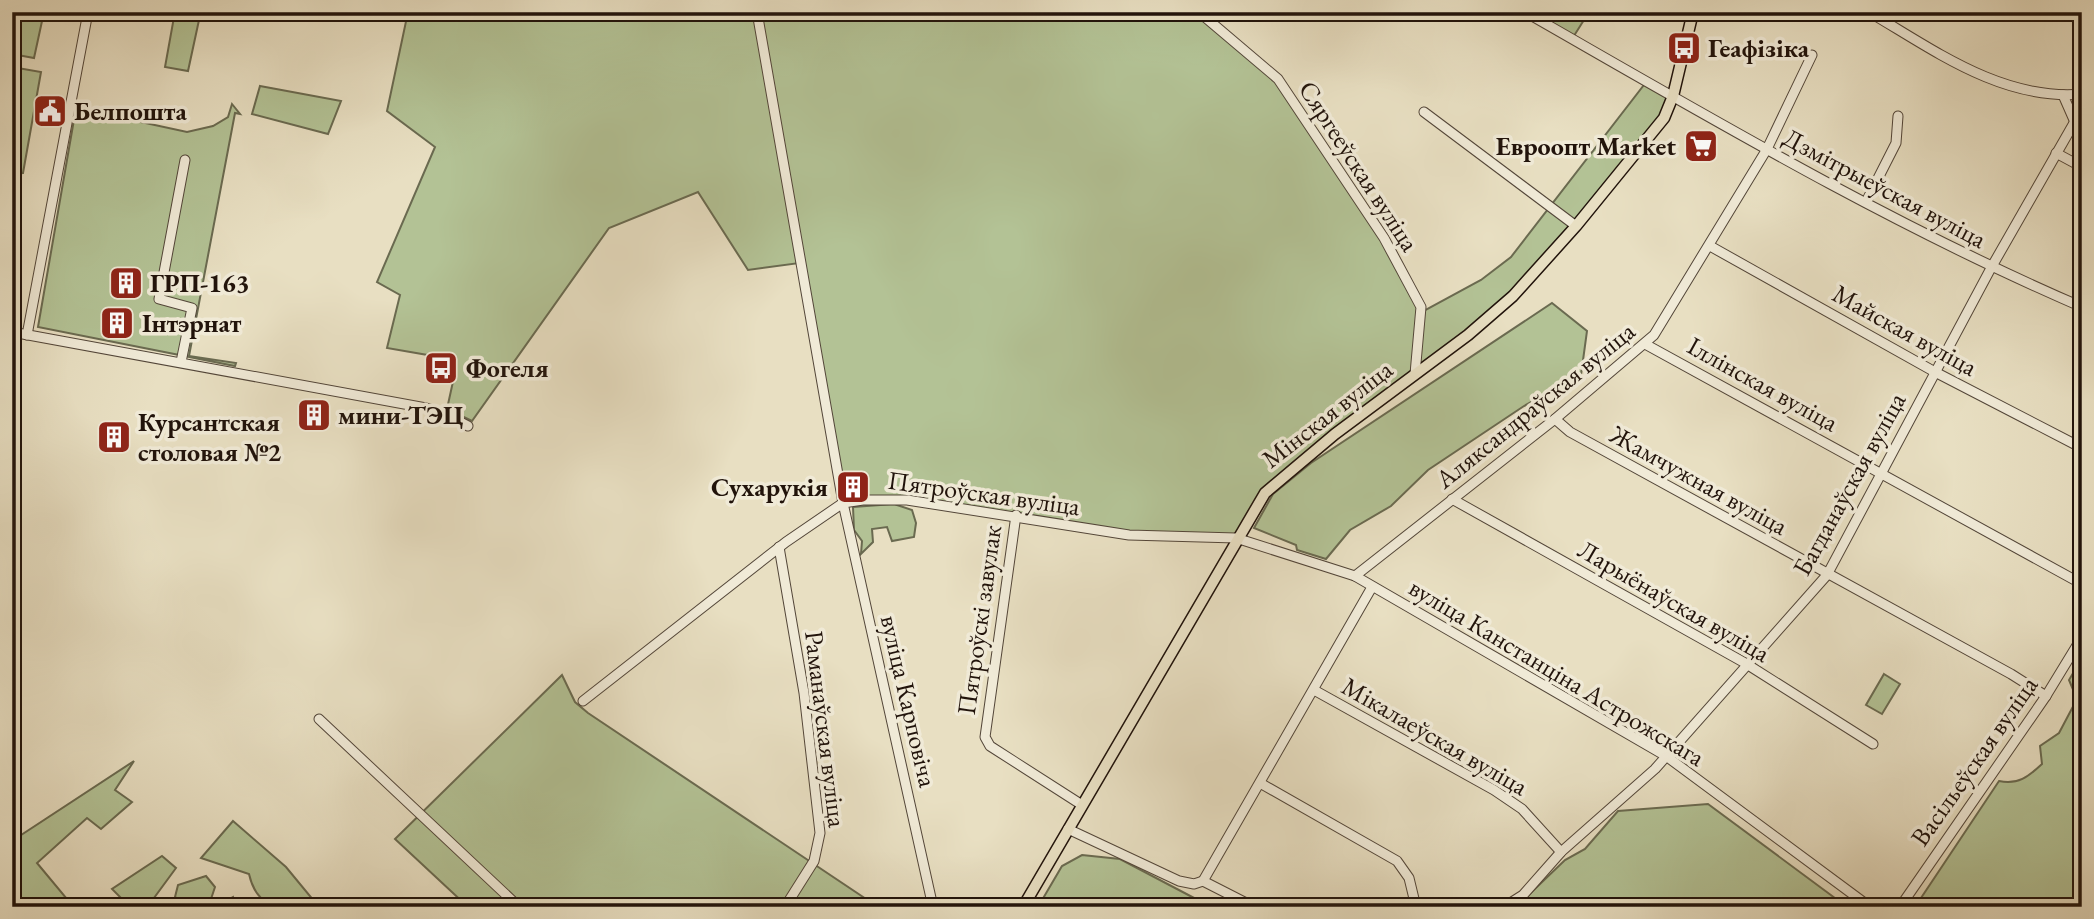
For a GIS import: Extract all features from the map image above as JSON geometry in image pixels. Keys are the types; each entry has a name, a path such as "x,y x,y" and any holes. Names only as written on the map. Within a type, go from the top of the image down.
{"main road":[{"name":"Мінская вуліца","path":"1023,907 1236,538 1273,484 1468,335 1513,296 1576,226 1664,118 1673,96 1693,12"}],"street":[{"path":"27,335 88,12"},
{"name":"вуліца Карповіча","path":"757,12 844,503 933,907"},
{"name":"Сяргееўская вуліца","path":"1199,12 1278,79 1384,238 1421,307 1415,374"},
{"name":"Дзмітрыеўская вуліца","path":"1525,12 1866,202 1991,268 2082,307"},
{"path":"1869,12 1960,67 2022,89 2063,95 2082,94"},
{"name":"Аляксандраўская вуліца","path":"1355,576 1555,419 1645,344 1663,322 1767,149 1812,55"},
{"path":"2063,95 2074,120"},
{"name":"Багданаўская вуліца","path":"1504,907 1539,879 1561,852 1666,756 1745,663 1799,609 1827,575 1991,268 2082,109"},
{"path":"1424,112 1576,226"},
{"path":"1866,202 1896,143 1898,116"},
{"path":"2056,153 2082,167"},
{"path":"181,362 192,308 159,299 185,160"},
{"name":"Майская вуліца","path":"1710,246 1935,372 2082,447"},
{"path":"12,332 437,411 468,426"},
{"name":"Іллінская вуліца","path":"1645,344 2082,584"},
{"name":"Жамчужная вуліца","path":"1555,419 1570,432 2011,674 2046,696"},
{"name":"Ларыёнаўская вуліца","path":"1452,499 1745,663 1873,744"},
{"name":"Пятроўская вуліца","path":"583,701 779,547 844,503 907,500 1016,515 1126,535 1236,538"},
{"name":"Пятроўскі завулак","path":"1016,515 985,737 990,746 1082,805"},
{"name":"вуліца Канстанціна Астрожскага","path":"1236,538 1355,576 1666,756 1870,907"},
{"name":"Раманаўская вуліца","path":"779,547 804,693 820,833 814,861 785,907"},
{"path":"1068,829 1179,881 1194,884 1203,881 1372,587"},
{"name":"Васільеўская вуліца","path":"1899,907 2046,696 2082,637"},
{"name":"Мікалаеўская вуліца","path":"1314,690 1494,790 1522,809 1561,852"},
{"path":"319,719 519,907"},
{"path":"1260,783 1397,861 1409,878 1416,907"},
{"path":"1203,881 1254,907"}],"green space":[{"path":"12,12 44,12 34,58 12,54"},
{"path":"408,12 1199,12 1278,79 1384,238 1422,312 1481,280 1511,257 1647,81 1673,96 1669,109 1513,296 1285,474 1236,538 1138,536 907,500 843,503 799,263 748,270 698,192 609,228 472,421 447,409 454,377 439,357 387,348 400,295 377,282 435,147 387,111"},
{"path":"1525,12 1589,12 1572,39"},
{"path":"174,17 199,20 188,71 165,67"},
{"path":"12,67 41,72 23,173 12,174"},
{"path":"260,86 341,101 328,134 252,114"},
{"path":"232,104 240,114 235,113 189,356 236,363 235,366 38,327 76,108 187,132 213,126 228,117"},
{"path":"1552,303 1587,331 1581,375 1524,406 1428,470 1391,506 1350,530 1326,559 1297,550 1296,545 1254,528 1273,494 1311,463"},
{"path":"894,504 912,510 916,523 914,537 892,541 887,527 872,529 873,542 861,554 862,541 854,530 853,507"},
{"path":"2082,658 2082,907 1915,907 1999,781 2012,782 2022,779 2042,764 2040,746 2059,733 2077,699 2069,680"},
{"path":"1884,674 1900,684 1882,714 1866,705"},
{"path":"562,675 575,702 588,713 878,907 468,907 395,839"},
{"path":"134,761 115,790 132,802 101,829 87,818 37,863 72,905 12,907 12,841"},
{"path":"1708,804 1847,907 1516,907 1565,860 1585,849 1618,811"},
{"path":"233,821 286,867 319,907 275,906 259,896 249,874 201,858"},
{"path":"1082,855 1120,859 1196,899 1191,907 1038,907 1062,866"},
{"path":"162,856 176,868 154,898 168,907 130,907 112,889"},
{"path":"206,876 215,887 211,899 217,906 233,897 235,907 193,907 175,897 178,885"}],"place":[{"name":"Геафізіка","path":"1684,48"},
{"name":"Белпошта","path":"50,111"},
{"name":"Евроопт Market","path":"1701,146"},
{"name":"ГРП-163","path":"126,283"},
{"name":"Інтэрнат","path":"117,323"},
{"name":"Фогеля","path":"441,368"},
{"name":"мини-ТЭЦ","path":"314,415"},
{"name":"Курсантская столовая №2","path":"114,437"},
{"name":"Сухарукія","path":"853,487"}]}
